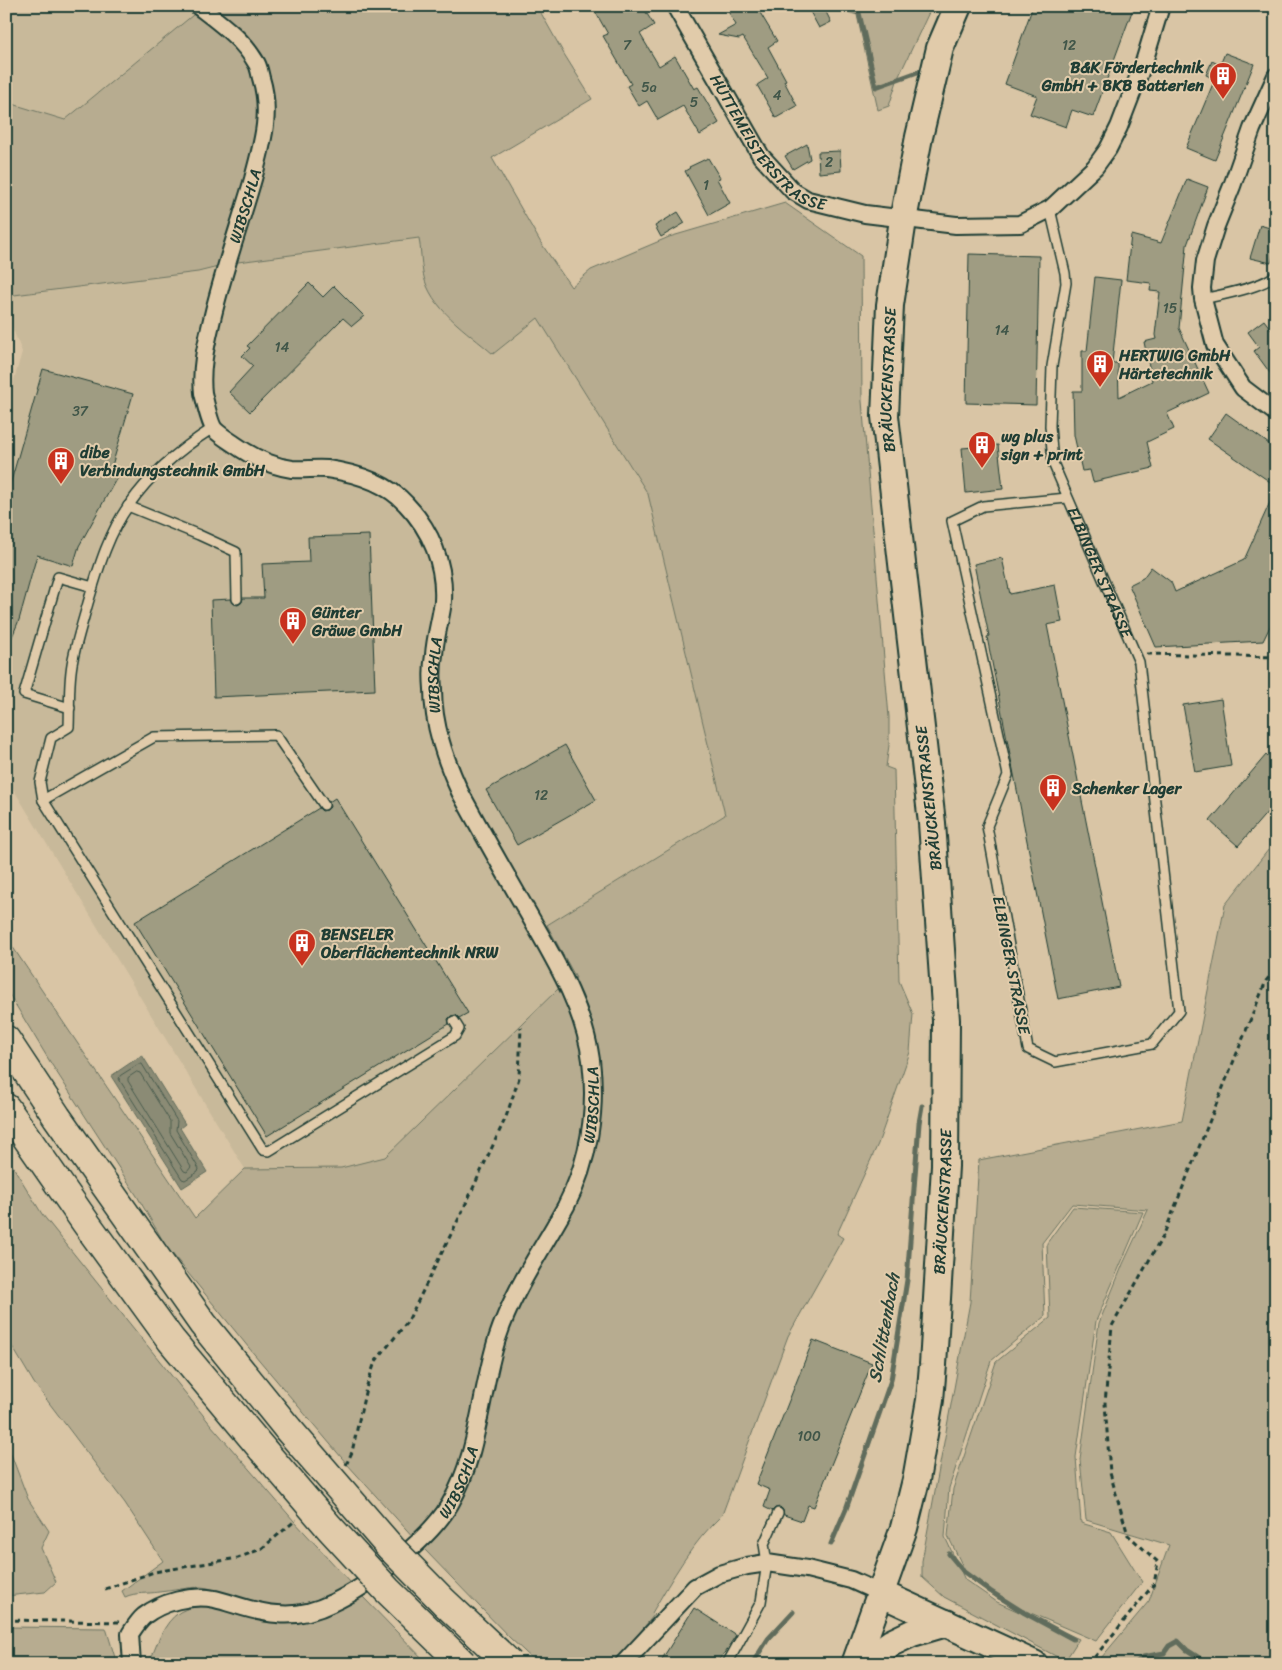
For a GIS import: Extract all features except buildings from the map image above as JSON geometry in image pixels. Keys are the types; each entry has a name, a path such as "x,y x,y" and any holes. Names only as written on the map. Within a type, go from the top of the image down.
{"highway":[{"path":"6,1040 52,1109 203,1324 288,1429 391,1548 444,1602 510,1664"},
{"path":"6,1108 86,1223 172,1340 329,1526 387,1590 463,1664"}],"main road":[{"name":"BRÄUCKENSTRASSE","path":"855,1664 904,1528 916,1480 930,1400 945,1166 946,1020 932,823 885,416 890,306 903,220 919,137 940,48 958,6"},
{"path":"880,1593 1034,1664"},
{"path":"862,1664 891,1642 912,1633 946,1623"}],"street":[{"name":"WIBSCHLA","path":"132,1664 130,1634 141,1619 160,1607 176,1601 212,1598 275,1614 305,1614 331,1604 357,1590 419,1542 441,1518 451,1503 466,1471 486,1378 498,1336 516,1292 567,1204 579,1177 589,1137 593,1106 591,1059 579,1012 558,968 460,792 441,744 434,712 433,655 443,603 443,584 440,563 426,528 404,501 377,482 360,476 326,469 293,469 270,464 255,459 213,428 203,393 202,365 227,265 263,146 266,125 266,92 257,64 232,31 198,6"},
{"name":"HÜTTEMEISTERSTRASSE","path":"675,6 761,156 793,191 808,200 835,208 903,220"},
{"path":"903,220 956,224 1020,224 1050,209 1094,167 1108,149 1119,127 1161,6"},
{"path":"1276,76 1272,93 1252,129 1216,226 1205,261 1202,288 1203,300 1215,345 1243,388 1276,413"},
{"path":"623,1664 695,1588 719,1574 747,1566 767,1563 807,1569 842,1578 880,1593"}],"lane":[{"name":"ELBINGER STRASSE","path":"1050,209 1066,283 1052,366 1050,426 1053,463 1138,662 1179,1011 1152,1044 1055,1062 1028,1049 1026,1040 986,826 1008,775 952,521 983,506 1067,498"},
{"path":"1203,300 1243,289 1271,279 1276,274"},
{"path":"213,428 168,461 149,479 117,523 103,555 73,658 70,682 69,727 52,738 40,782 43,800 262,1150 269,1150 456,1036 459,1029 454,1021"},
{"path":"128,506 236,552 238,599"},
{"path":"70,708 24,694 58,577 93,587"},
{"path":"43,800 154,737 276,735 324,805"},
{"path":"727,1664 761,1602 767,1563 764,1544 778,1512"}],"path":[{"path":"1136,654 1276,657"},
{"path":"1089,1664 1154,1584 1158,1562 1128,1535 1110,1473 1104,1403 1112,1326 1164,1234 1266,981 1276,968"},
{"path":"341,1471 348,1464 352,1452 366,1388 375,1362 408,1321 451,1235 506,1117 519,1078 521,1027"},
{"path":"104,1589 154,1572 238,1558 261,1549 301,1514"},
{"path":"6,1620 119,1622"}],"shaded area":[{"path":"6,6 204,6 65,120 6,102"},
{"path":"204,6 537,6 592,99 492,158 541,243 571,287 591,270 669,237 785,203 861,256 862,401 889,717 889,745 886,767 894,770 899,981 913,1014 910,1052 878,1144 837,1234 843,1238 788,1336 722,1515 701,1537 683,1561 652,1613 654,1615 612,1664 538,1664 510,1638 425,1550 347,1464 166,1246 137,1196 52,1065 6,989 6,937 195,1218 245,1169 341,1168 385,1157 558,989 576,978 547,925 725,815 648,494 538,318 493,354 461,328 433,298 423,273 419,238 238,262 198,272 6,296 6,102 65,120"},
{"path":"855,6 932,6 898,78 889,106 878,110"},
{"path":"420,238 423,275 446,315 493,354 538,317 648,494 725,815 547,925 576,978 558,989 385,1157 341,1168 245,1169 6,777 6,408 22,352 6,312 6,296 198,272 238,262"},
{"path":"1276,840 1276,1664 1096,1664 1149,1601 1169,1545 1086,1520 1080,1459 1099,1323 1148,1210 1072,1204 1042,1243 1045,1316 991,1361 949,1488 945,1537 965,1580 997,1602 1079,1639 1065,1661 944,1597 922,1577 922,1561 970,1302 979,1160 1182,1121 1225,905"},
{"path":"6,1155 42,1214 211,1425 294,1521 351,1583 324,1599 297,1606 269,1605 201,1587 125,1597 122,1591 163,1561 125,1503 34,1383 6,1336"},
{"path":"1073,1207 1143,1212 1096,1321 1076,1457 1081,1523 1111,1532 1142,1582 1096,1641 998,1599 968,1577 948,1536 953,1489 996,1362 1050,1318 1047,1243"},
{"path":"6,1441 28,1499 49,1531 41,1548 56,1582 45,1592 6,1596"},
{"path":"362,1596 428,1664 149,1664 161,1635 169,1622 180,1612 191,1608 216,1608 268,1621 291,1623 312,1620 323,1616"},
{"path":"6,1627 106,1628 117,1664 6,1664"}],"water":[{"path":"142,1055 185,1124 180,1128 207,1172 182,1188 111,1076"}],"waterway":[{"path":"833,6 859,13 876,87 926,69"},
{"name":"Schlittenbach","path":"831,1544 846,1509 891,1380 907,1280 919,1123 922,1106"},
{"path":"949,1554 964,1572 990,1591 1023,1612 1073,1639"},
{"name":"Schlittenbach","path":"752,1664 768,1639 793,1612"},
{"path":"1135,1664 1143,1657 1164,1653 1169,1646 1178,1641 1187,1650 1209,1664"}],"place":[{"name":"B&K Fördertechnik GmbH + BKB Batterien","path":"1223,100"},
{"name":"HERTWIG GmbH Härtetechnik","path":"1100,388"},
{"name":"wg plus sign + print","path":"982,469"},
{"name":"dibe Verbindungstechnik GmbH","path":"61,485"},
{"name":"Günter Gräwe GmbH","path":"293,645"},
{"name":"Schenker Lager","path":"1053,812"},
{"name":"BENSELER Oberflächentechnik NRW","path":"302,967"}]}
